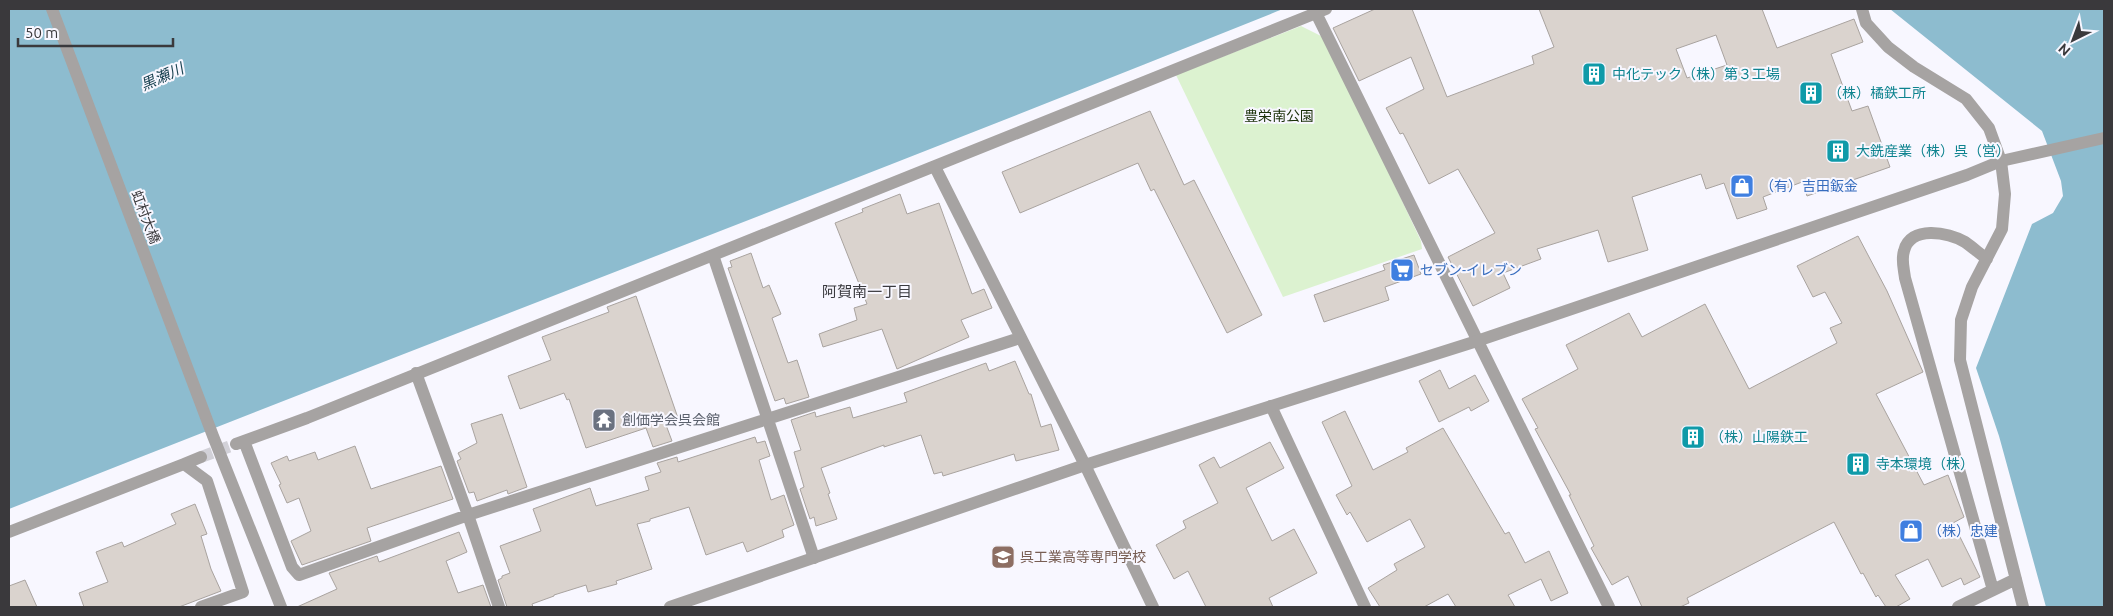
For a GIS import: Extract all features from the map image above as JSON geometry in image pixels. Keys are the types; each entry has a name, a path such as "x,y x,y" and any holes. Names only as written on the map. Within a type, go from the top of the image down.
{"street":[{"name":"虹村大橋","path":"52,9 213,436 281,607"},
{"path":"1862,9 1866,23 1888,47 1914,67 1966,99 1989,128 2001,161 2005,194 2002,229 1972,287 1961,320 1960,360 2023,607"},
{"path":"1020,338 468,515 299,575 292,567 240,443 935,167 1321,11 1476,341 1609,607"},
{"path":"670,607 1085,465 1476,341 1958,178 2001,161 2104,138"},
{"path":"935,167 1085,465 1154,607"},
{"path":"1987,259 1964,241 1932,232 1911,239 1904,249 1902,261 1905,278 1993,590"},
{"path":"714,255 814,558"},
{"path":"416,373 468,515 499,607"},
{"path":"1271,406 1365,607"},
{"path":"9,532 201,457"},
{"path":"184,464 207,481 243,592 202,607"},
{"path":"1958,607 2016,579"}],"green space":[{"name":"豊栄南公園","path":"1301,26 1325,38 1421,241 1422,249 1283,297 1176,75"}],"water":[{"name":"黒瀬川","path":"9,9 1283,9 9,509"},
{"path":"1890,9 2104,9 2104,607 2046,607 1999,436 1976,368 2032,224 2053,213 2063,196 2061,181 2042,131"}],"building":[{"path":"1375,9 1412,9 1447,97 1534,64 1532,56 1554,47 1539,9 1762,9 1777,48 1854,19 1863,42 1831,54 1852,111 1868,106 1890,167 1807,196 1802,182 1763,197 1767,209 1737,219 1724,183 1706,189 1701,174 1632,197 1648,250 1608,262 1598,230 1537,249 1541,259 1503,273 1510,288 1473,306 1448,257 1495,233 1458,169 1429,184 1403,133 1400,134 1386,108 1424,89 1411,57 1359,81 1333,28","holes":["1716,35 1727,65 1687,78 1676,49"]},
{"path":"1150,111 1184,185 1194,180 1262,315 1227,333 1154,189 1151,191 1138,163 1020,213 1002,172"},
{"path":"900,194 907,214 939,203 972,294 984,289 992,308 961,320 969,337 897,369 882,329 823,347 819,334 857,320 854,308 867,304 835,223 863,212 862,209"},
{"path":"1858,236 1887,291 1923,372 1876,394 1924,485 1948,475 1964,517 1953,523 1980,577 1964,585 1961,578 1942,587 1928,559 1895,575 1910,599 1896,607 1886,607 1878,595 1876,597 1863,573 1861,574 1834,522 1687,598 1689,603 1680,607 1642,607 1628,576 1612,585 1591,548 1594,546 1569,495 1571,495 1535,429 1538,428 1522,399 1578,369 1566,345 1629,313 1642,337 1705,304 1749,389 1837,343 1830,328 1842,323 1825,292 1813,297 1797,266"},
{"path":"751,253 763,288 769,285 781,314 772,318 788,363 797,360 809,397 786,404 784,398 775,401 728,268 732,267 730,261"},
{"path":"1414,255 1421,274 1385,287 1389,300 1324,322 1314,295 1385,270 1383,265"},
{"path":"636,296 679,421 666,425 672,441 653,447 646,428 586,448 569,399 567,400 564,393 520,409 508,376 551,360 542,337 609,312 607,307"},
{"path":"1015,361 1029,394 1031,394 1041,427 1051,424 1059,450 1016,461 1014,454 943,476 942,472 934,474 921,435 884,447 884,445 821,468 837,519 816,526 814,517 810,519 800,489 804,487 794,452 801,450 791,420 815,412 816,417 850,407 853,418 907,402 904,393 986,363 989,371"},
{"path":"1440,370 1449,389 1475,375 1489,401 1471,411 1469,407 1439,422 1419,381"},
{"path":"1345,411 1373,470 1408,452 1406,448 1443,428 1505,534 1509,532 1525,563 1549,551 1568,593 1551,601 1541,579 1508,595 1515,607 1456,607 1448,594 1424,607 1380,607 1368,588 1397,570 1394,564 1425,547 1410,519 1367,542 1350,512 1347,515 1336,495 1352,486 1322,422"},
{"path":"502,414 527,487 508,494 507,490 477,501 474,492 469,493 457,461 461,459 458,453 477,443 471,424"},
{"path":"755,437 757,443 765,441 770,456 759,460 771,500 784,495 794,525 782,530 784,537 747,552 743,542 706,555 689,507 637,524 652,569 616,581 617,584 588,592 586,585 554,595 532,604 533,607 507,607 498,580 510,573 500,546 541,531 533,509 590,488 596,506 649,490 645,477 661,472 657,463 677,457 678,462"},
{"path":"1270,442 1284,468 1246,488 1272,541 1294,529 1317,573 1269,598 1273,607 1206,607 1188,571 1174,579 1156,545 1186,528 1183,521 1218,503 1199,465 1214,457 1220,468"},
{"path":"355,446 371,489 441,466 453,499 367,528 371,541 302,565 291,541 311,531 299,498 287,503 271,463 287,456 289,461 315,452 318,460"},
{"path":"195,504 207,534 201,536 211,569 221,591 179,607 84,607 79,593 108,582 96,552 122,542 124,547 176,524 171,514"},
{"path":"459,532 467,552 446,561 458,593 483,585 491,607 297,607 337,589 329,573 377,556 379,562"},
{"path":"25,580 37,607 9,607 9,586"}],"tunnel":[{"path":"201,457 236,444"}],"place":[{"name":"中化テック（株）第３工場","path":"1594,74"},
{"name":"（株）橘鉄工所","path":"1811,93"},
{"name":"大銑産業（株）呉（営）","path":"1838,151"},
{"name":"（有）吉田鈑金","path":"1742,186"},
{"name":"セブン-イレブン","path":"1402,270"},
{"name":"創価学会呉会館","path":"604,420"},
{"name":"（株）山陽鉄工","path":"1693,437"},
{"name":"寺本環境（株）","path":"1858,464"},
{"name":"（株）忠建","path":"1911,531"},
{"name":"呉工業高等専門学校","path":"1003,557"}],"district":[{"name":"阿賀南一丁目","path":"867,292"}]}
